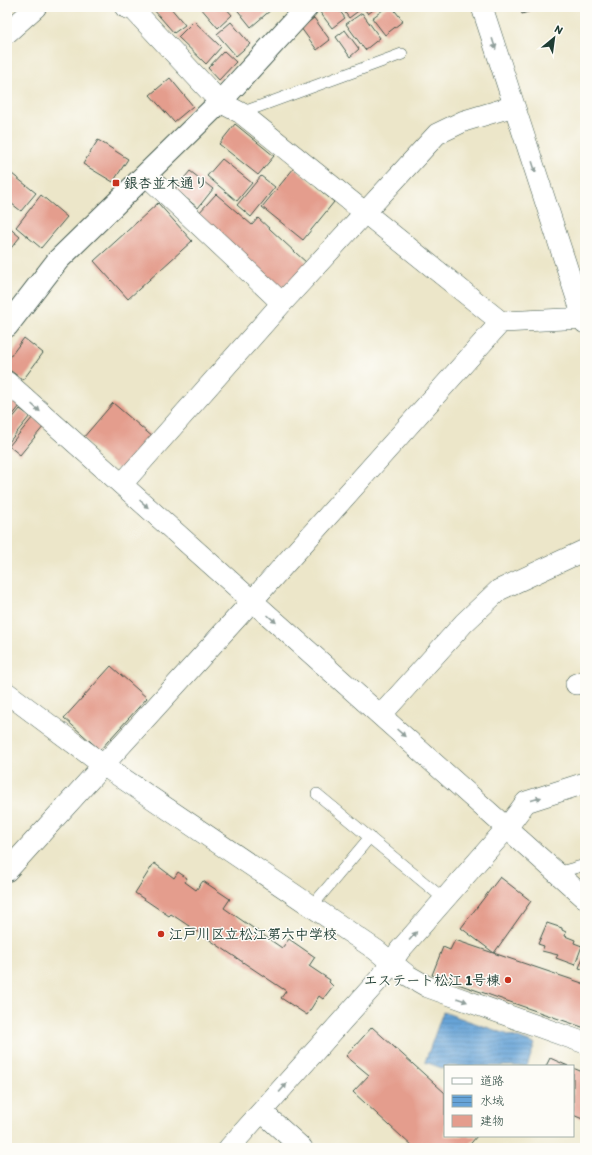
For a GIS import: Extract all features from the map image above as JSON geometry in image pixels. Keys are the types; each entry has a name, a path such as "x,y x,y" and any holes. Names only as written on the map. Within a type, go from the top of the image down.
{"street":[{"path":"7,33 36,7"},
{"path":"7,326 58,260 220,102 307,7"},
{"path":"132,8 220,102 240,113 366,212 501,322 584,320 482,7"},
{"path":"122,484 282,303 438,134 464,121 514,106"},
{"path":"146,175 282,303"},
{"path":"7,871 252,601 501,322"},
{"path":"7,382 585,898"},
{"path":"381,715 464,623 498,590 585,550"},
{"path":"7,693 103,765 312,906 376,950 407,975 428,988 585,1043"},
{"path":"229,1148 382,976 391,962 506,829 526,802 585,783"},
{"path":"262,1112 302,1148"}],"lane":[{"path":"240,113 402,54"},
{"path":"317,794 444,899"},
{"path":"312,906 370,837"},
{"path":"557,873 585,864"}],"water":[{"path":"443,1012 535,1044 527,1065 444,1065 444,1069 425,1062"}],"building":[{"path":"156,7 170,7 185,25 174,33 153,9"},
{"path":"200,7 225,7 232,15 218,28"},
{"path":"235,7 271,7 272,9 251,27"},
{"path":"316,7 337,7 345,18 332,28"},
{"path":"341,7 360,7 361,9 349,18"},
{"path":"363,7 377,7 368,14"},
{"path":"387,7 392,7 403,21 385,35 372,18"},
{"path":"520,7 542,7 522,14"},
{"path":"362,13 380,38 365,50 346,24"},
{"path":"314,18 330,40 317,50 301,28"},
{"path":"194,21 221,47 206,64 178,37"},
{"path":"231,22 250,44 236,56 217,34"},
{"path":"345,30 359,49 350,57 336,37"},
{"path":"224,51 236,62 219,80 208,68"},
{"path":"170,78 193,106 174,122 150,95"},
{"path":"235,124 274,156 258,175 219,144"},
{"path":"98,140 128,159 113,182 83,164"},
{"path":"222,159 252,183 237,201 207,176"},
{"path":"294,168 334,202 303,240 262,207"},
{"path":"7,170 36,193 21,211 7,200"},
{"path":"190,171 213,189 198,208 175,189"},
{"path":"261,176 275,187 251,217 237,205"},
{"path":"216,194 252,225 258,218 308,264 282,292 198,214"},
{"path":"41,195 67,217 41,248 16,227"},
{"path":"158,203 192,241 128,299 94,261"},
{"path":"7,226 20,237 7,253"},
{"path":"24,338 43,353 23,380 7,368 7,361"},
{"path":"8,396 20,406 7,422 7,397"},
{"path":"113,403 154,438 124,474 83,438"},
{"path":"20,409 30,416 9,442 7,440 7,425"},
{"path":"33,417 44,426 20,455 9,446"},
{"path":"111,666 147,698 100,750 64,718"},
{"path":"154,863 174,878 178,872 187,878 185,882 196,890 203,881 230,899 224,908 282,948 289,939 315,957 309,966 330,980 329,982 333,986 323,999 319,996 307,1015 281,998 286,991 171,914 169,916 135,893"},
{"name":"エステート松江 1号棟","path":"500,877 531,901 494,953 461,928"},
{"path":"547,923 562,928 562,930 566,932 565,936 575,940 574,943 582,946 575,965 556,958 558,955 542,951 544,946 538,944"},
{"name":"エステート松江 1号棟","path":"455,940 585,984 585,1028 432,975 443,947 450,950"},
{"path":"585,952 585,970 579,968"},
{"path":"372,1027 444,1092 444,1137 476,1137 467,1148 414,1148 353,1092 369,1075 346,1056"},
{"path":"550,1058 566,1065 546,1065"},
{"path":"574,1068 585,1073 585,1120 574,1115"}],"place":[{"name":"銀杏並木通り","path":"116,183"},
{"name":"江戸川区立松江第六中学校","path":"161,934"},
{"name":"エステート松江 1号棟","path":"508,980"}]}
